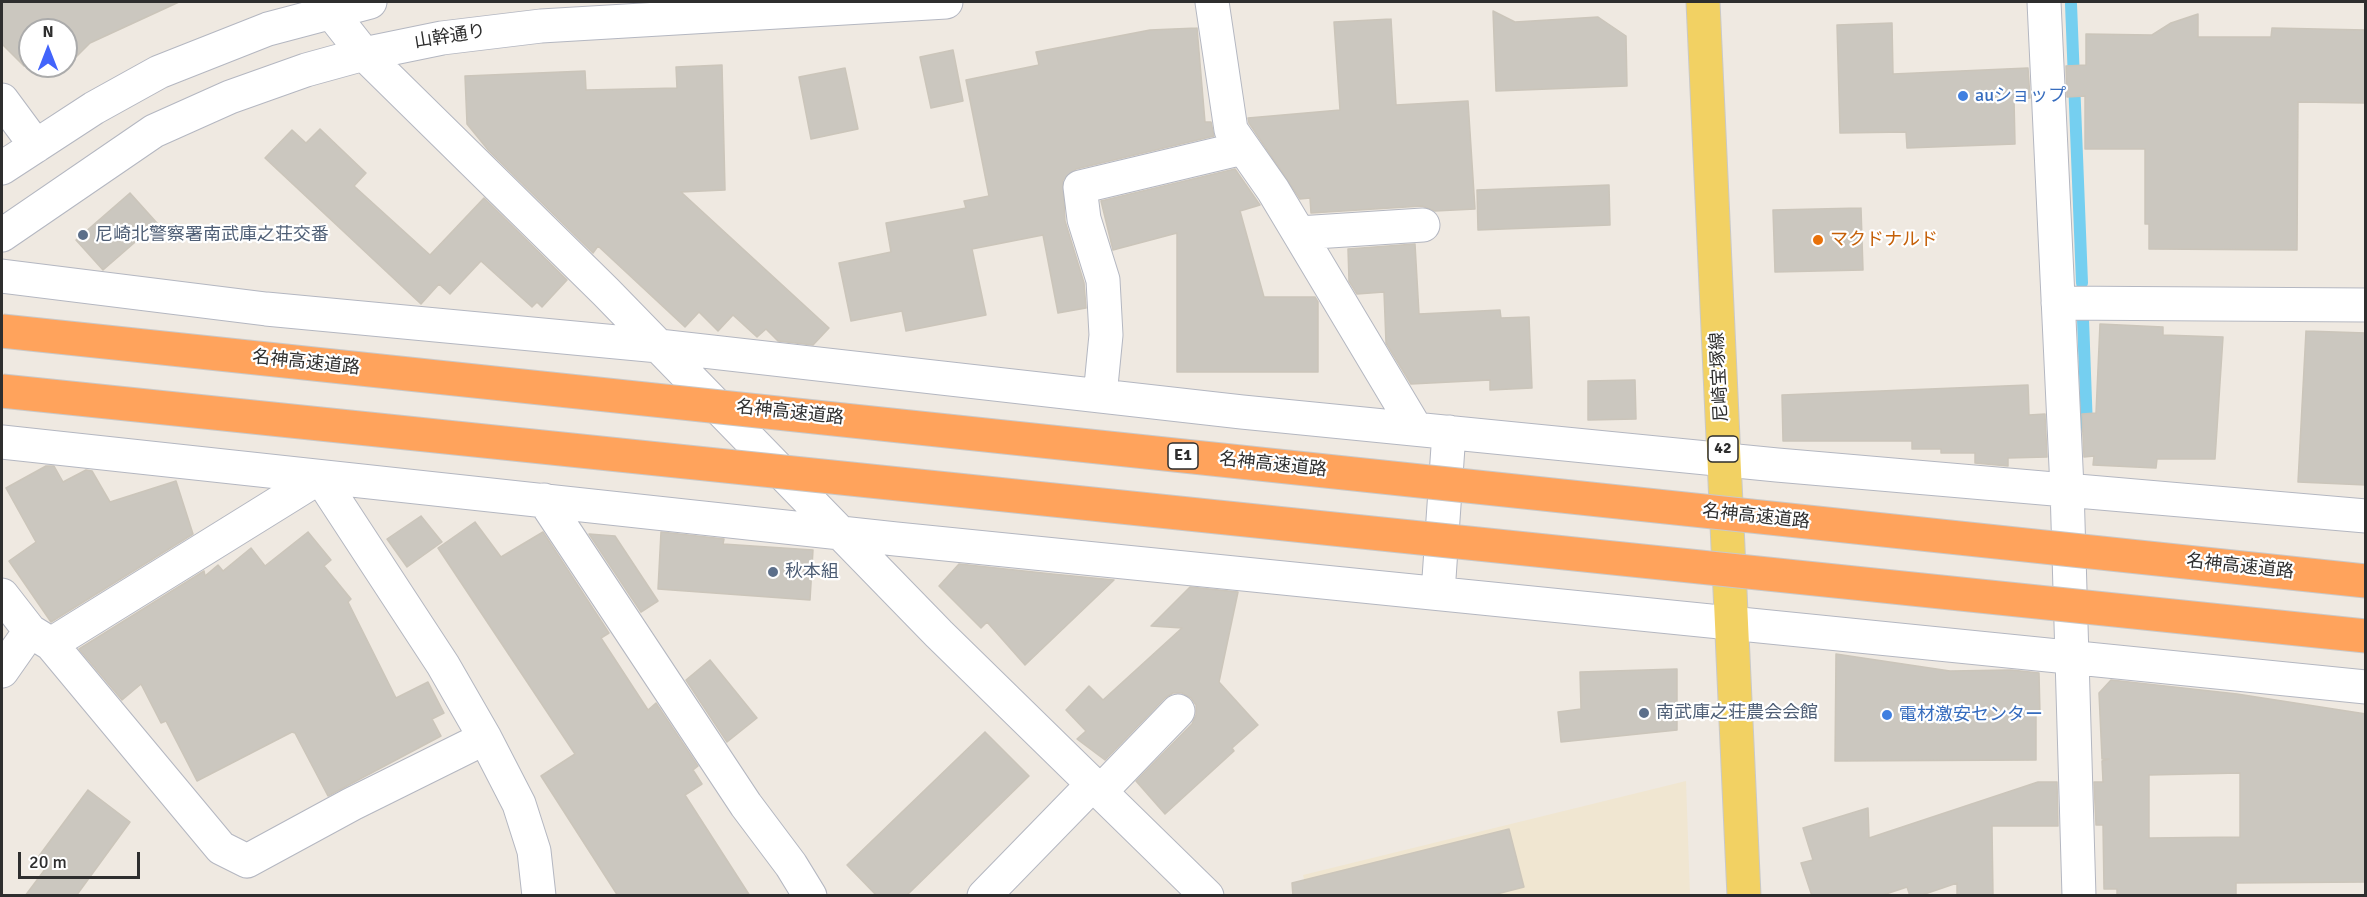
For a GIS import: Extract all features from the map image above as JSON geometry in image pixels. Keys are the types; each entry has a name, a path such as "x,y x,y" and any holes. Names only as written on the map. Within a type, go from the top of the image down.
{"highway":[{"name":"名神高速道路","path":"2,331 2366,580"},
{"path":"2,391 2366,636"}],"main road":[{"name":"尼崎宝塚線","path":"1702,2 1744,896"}],"street":[{"path":"2,168 94,108 159,72 327,7 370,2"},
{"name":"山幹通り","path":"2,235 154,131 230,97 306,70 364,54 442,38 541,26 946,2"},
{"path":"1212,2 1231,130 1299,233 1416,429"},
{"path":"2044,2 2067,488 2079,896"},
{"path":"327,7 364,54 659,346 939,634 1208,896"},
{"path":"2,100 36,146"},
{"path":"1100,396 1106,335 1103,280 1084,219 1080,187 1243,148"},
{"path":"1299,233 1423,225"},
{"path":"2,276 266,309 659,346 1416,429 2366,516"},
{"path":"2058,303 2366,305"},
{"path":"1438,593 1449,432"},
{"path":"2,442 839,531 896,539 2366,687"},
{"path":"2,670 40,638 320,477"},
{"path":"320,477 443,665 485,738 519,804 534,850 539,896"},
{"path":"544,500 746,805 791,865 810,896"},
{"path":"2,595 221,848 247,861 352,804 485,738"},
{"path":"984,896 1178,711"}],"shaded area":[{"path":"1686,781 1690,895 1308,895 1303,875"}],"building":[{"path":"2,2 179,2 90,43 78,55 78,18 18,18 18,60 2,44"},
{"path":"1493,11 1515,22 1598,17 1626,36 1627,86 1496,91"},
{"path":"2198,14 2198,37 2271,37 2272,28 2366,30 2366,103 2298,102 2297,250 2149,249 2149,224 2145,224 2145,149 2085,149 2085,96 2067,97 2066,66 2086,65 2086,34 2152,35 2171,23"},
{"path":"1391,19 1396,105 1468,101 1475,209 1435,211 1422,206 1311,213 1310,198 1300,199 1249,123 1248,118 1340,110 1334,22"},
{"path":"1892,23 1893,74 2028,68 2030,98 2014,99 2015,144 1907,148 1906,132 1840,133 1837,25"},
{"path":"1197,28 1205,122 1211,122 1214,136 1076,169 1063,180 1065,221 1084,283 1086,308 1058,313 1043,235 972,249 986,315 906,331 902,311 851,321 839,263 891,252 886,223 966,208 964,201 989,196 966,80 1039,65 1036,52 1150,30"},
{"path":"953,50 963,101 931,108 920,57"},
{"path":"722,65 725,190 681,192 829,328 813,345 778,341 766,329 757,337 733,315 718,331 699,312 685,327 598,246 593,253 489,151 467,124 465,76 585,71 586,90 677,88 676,67"},
{"path":"845,68 858,129 811,139 799,77"},
{"path":"320,129 366,173 354,186 430,255 484,198 567,280 542,307 537,302 532,307 481,261 450,294 439,284 421,304 265,158 292,130 306,143"},
{"path":"1235,169 1260,205 1240,211 1264,297 1315,297 1318,302 1318,372 1177,372 1177,233 1113,250 1101,201"},
{"path":"1609,185 1610,225 1478,230 1477,190"},
{"path":"130,193 157,223 103,270 76,240"},
{"name":"マクドナルド","path":"1861,208 1863,270 1775,272 1773,210"},
{"path":"1415,244 1419,314 1500,310 1501,318 1529,317 1532,388 1490,390 1490,380 1411,384 1386,343 1384,292 1357,294 1349,281 1348,249"},
{"path":"2100,324 2163,327 2163,335 2223,337 2215,459 2157,459 2156,468 2093,465 2094,456 2084,457 2082,414 2096,413"},
{"path":"2306,331 2366,333 2366,485 2298,482"},
{"path":"1635,380 1636,419 1588,420 1588,381"},
{"path":"2028,385 2029,415 2045,414 2047,457 2008,458 2008,466 1975,463 1975,453 1941,453 1941,449 1912,449 1912,441 1783,441 1782,395"},
{"path":"46,466 54,466 63,482 86,470 92,471 110,502 176,481 193,534 51,622 9,561 36,542 6,488"},
{"path":"421,516 442,542 407,567 387,539"},
{"path":"475,522 501,557 543,532 609,633 601,638 648,710 656,703 698,766 693,770 702,784 685,795 750,896 618,896 541,776 575,754 438,548"},
{"path":"308,532 331,560 324,566 351,599 348,602 396,698 428,682 444,713 432,719 441,736 328,796 295,733 292,732 197,781 166,721 161,723 141,684 122,700 79,649 204,571 205,576 218,565 223,571 251,548 265,566"},
{"path":"661,532 724,539 723,544 813,550 810,600 658,589"},
{"path":"589,534 615,536 658,601 641,612"},
{"path":"959,564 1114,580 1025,665 987,622 981,628 939,586"},
{"path":"1190,587 1238,592 1219,682 1258,725 1232,748 1234,751 1165,814 1136,781 1192,724 1196,715 1196,705 1191,698 1182,693 1173,693 1165,698 1105,760 1077,739 1086,731 1066,710 1089,686 1103,700 1182,628 1151,626"},
{"path":"1836,654 1950,671 2011,670 2039,673 2040,715 2036,715 2036,760 1835,761"},
{"path":"710,660 757,718 727,742 686,680"},
{"path":"1677,669 1677,730 1561,742 1558,712 1581,709 1580,672"},
{"path":"2111,680 2237,694 2366,714 2366,882 2236,883 2236,896 2117,896 2117,889 2104,889 2103,825 2096,825 2094,782 2103,782 2102,761 2109,759 2102,759 2099,693","holes":["2240,773 2240,837 2149,838 2149,775"]},
{"path":"985,732 1029,776 906,896 877,896 847,865"},
{"path":"2038,782 2057,782 2058,826 1992,826 1993,896 1957,896 1957,883 1919,896 1910,896 1907,887 1880,896 1812,896 1801,863 1813,860 1803,828 1868,808 1869,838"},
{"path":"88,790 130,822 76,896 25,896 46,868 36,860"},
{"path":"1509,829 1524,887 1489,896 1293,896 1292,883"}],"waterway":[{"path":"2071,4 2082,283"},
{"path":"2083,319 2087,428"}],"place":[{"name":"auショップ","path":"1963,96"},
{"name":"尼崎北警察署南武庫之荘交番","path":"83,235"},
{"name":"マクドナルド","path":"1818,240"},
{"name":"秋本組","path":"773,572"},
{"name":"南武庫之荘農会会館","path":"1644,713"},
{"name":"電材激安センター","path":"1887,715"}]}
